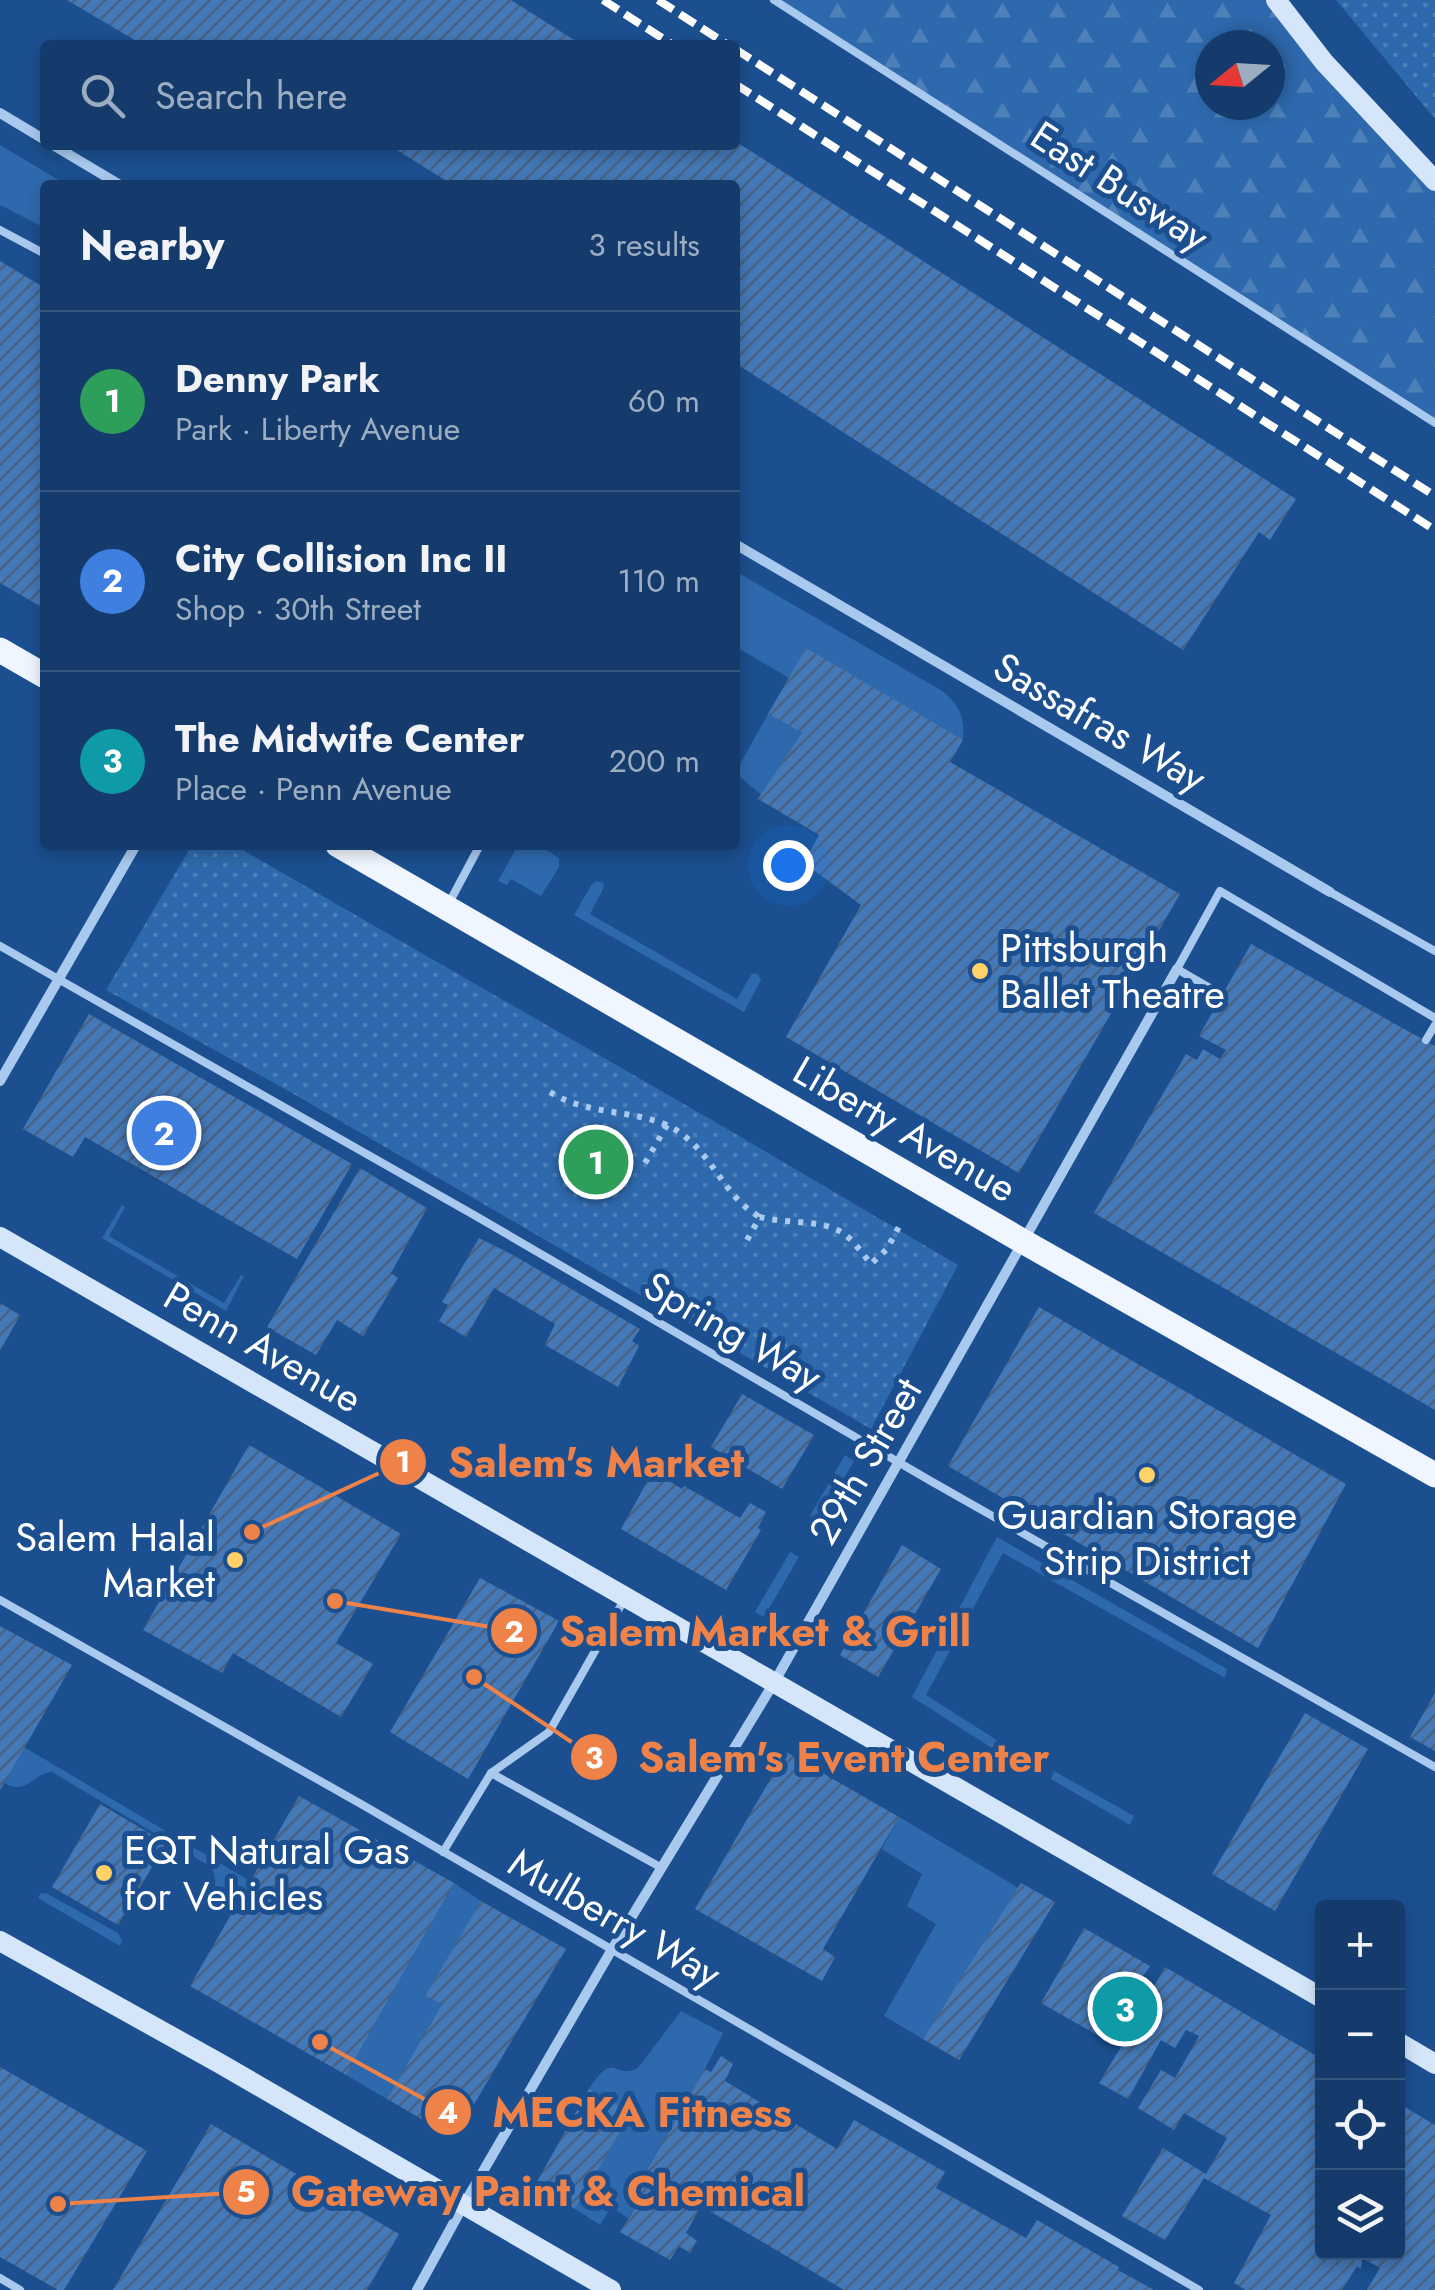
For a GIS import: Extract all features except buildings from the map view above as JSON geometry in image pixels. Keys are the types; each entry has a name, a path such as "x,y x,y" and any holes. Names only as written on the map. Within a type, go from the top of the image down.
{"main road":[{"path":"0,650 40,673"},
{"name":"Liberty Avenue","path":"347,850 1435,1475"}],"street":[{"path":"1276,0 1324,62 1435,181"},
{"path":"0,113 40,137"},
{"path":"61,150 112,180"},
{"name":"Sassafras Way","path":"740,547 1330,892"},
{"path":"0,1081 133,850"},
{"name":"29th Street","path":"416,2290 612,1951 775,1681 1177,969"},
{"name":"Penn Avenue","path":"0,1237 1315,1994"},
{"path":"0,1941 611,2290"},
{"path":"1405,2046 1435,2064"}],"lane":[{"name":"East Busway","path":"774,0 1435,422"},
{"path":"0,230 40,251"},
{"path":"447,907 477,850"},
{"path":"1222,995 1177,969 1220,891 1435,1022 1426,1040"},
{"name":"Sassafras Way","path":"1330,892 1435,951"},
{"name":"Spring Way","path":"0,946 1435,1768"},
{"path":"443,1852 491,1772 550,1732 627,1596"},
{"name":"Mulberry Way","path":"0,1600 1199,2290"},
{"path":"491,1772 662,1868"},
{"path":"0,2278 20,2290"}],"path":[{"path":"550,1092 575,1105 668,1125 689,1138 743,1205 760,1217 831,1227 852,1242 871,1264 887,1250 902,1221"},
{"path":"645,1163 668,1125"},
{"path":"747,1240 760,1217"}],"green space":[{"path":"774,0 1276,0 1435,181 1435,423"},
{"path":"1336,0 1435,0 1435,118 1430,113"},
{"path":"0,145 59,180 40,180 40,225 0,205"},
{"path":"740,574 944,692 960,713 963,740 789,678 740,649"},
{"path":"768,714 802,733 762,795 740,777 740,764"},
{"path":"189,850 243,850 958,1265 871,1429 292,1093 106,990"},
{"path":"515,850 546,850 559,858 559,867 541,896 511,879 507,885 498,881"},
{"path":"597,881 604,883 603,889 590,914 737,999 751,975 758,974 761,980 744,1012 574,915"},
{"path":"122,1205 125,1207 109,1236 224,1303 241,1275 244,1276 226,1311 102,1238"},
{"path":"845,1455 854,1461 819,1522 810,1516"},
{"path":"997,1537 1227,1669 1225,1678 1003,1553 926,1695 1000,1742 995,1750 912,1697"},
{"path":"790,1552 799,1557 764,1617 755,1612"},
{"path":"24,1747 250,1881 230,1916 217,1905 211,1867 52,1772 19,1787 4,1783"},
{"path":"1054,1771 1134,1816 1130,1825 1051,1779"},
{"path":"899,1817 1019,1888 923,2039 884,2016 936,1924 907,1906 922,1874 882,1849"},
{"path":"454,1883 481,1901 425,1996 442,2004 387,2099 346,2075"},
{"path":"46,1893 118,1933 120,1946 38,1898"},
{"path":"681,2011 723,2033 629,2200 637,2205 628,2218 611,2207 600,2225 575,2209 630,2114 589,2089 604,2070 638,2068"}],"railway":[{"path":"603,0 665,40"},
{"path":"658,0 720,40"},
{"path":"740,52 1435,496"},
{"path":"740,87 1435,530"}],"place":[{"name":"Pittsburgh Ballet Theatre","path":"980,971"},
{"name":"City Collision Inc II","path":"164,1133"},
{"name":"Denny Park","path":"596,1162"},
{"name":"Guardian Storage Strip District","path":"1147,1475"},
{"name":"Salem's Market","path":"252,1532"},
{"name":"Salem Halal Market","path":"235,1560"},
{"name":"Salem Market & Grill","path":"335,1601"},
{"name":"Salem's Event Center","path":"474,1677"},
{"name":"EQT Natural Gas for Vehicles","path":"104,1873"},
{"name":"The Midwife Center","path":"1125,2009"},
{"name":"MECKA Fitness","path":"320,2042"},
{"name":"Gateway Paint & Chemical","path":"58,2204"}]}
